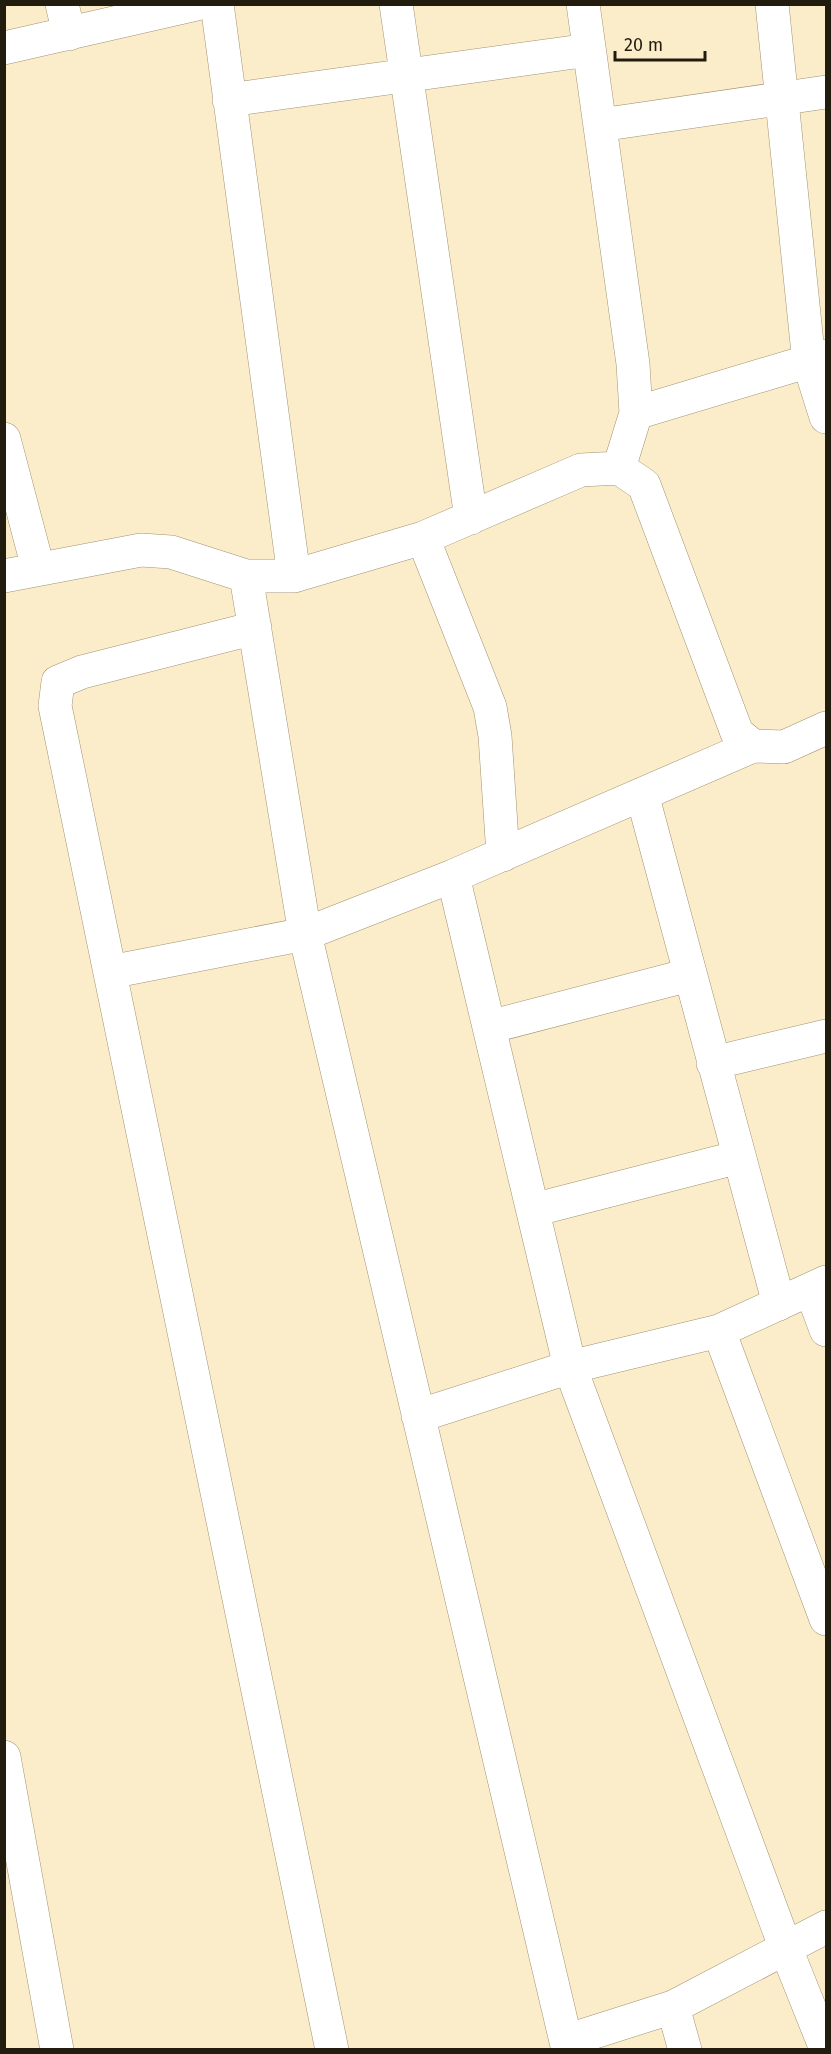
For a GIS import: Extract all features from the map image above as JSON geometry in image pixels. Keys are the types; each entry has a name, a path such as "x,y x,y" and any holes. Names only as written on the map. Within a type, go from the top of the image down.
{"street":[{"path":"4,48 65,19 197,4"},
{"path":"217,4 294,576"},
{"path":"396,4 471,518"},
{"path":"583,4 633,364 636,413 619,468"},
{"path":"772,4 782,99 826,417"},
{"path":"229,100 589,50"},
{"path":"600,125 826,92"},
{"path":"636,413 818,360"},
{"path":"4,439 38,568"},
{"path":"4,576 141,550 171,552 246,576 294,576 423,538 581,470 619,468 644,485 736,733 753,746"},
{"path":"423,538 490,707 495,736 503,855"},
{"path":"246,576 305,934 567,2045 672,2007 786,1950 826,1927"},
{"path":"255,628 81,672 58,682 55,706 332,2049"},
{"path":"110,972 305,934 453,876 753,746 784,747 826,728"},
{"path":"642,794 779,1304"},
{"path":"453,876 570,1367 786,1950 826,2049"},
{"path":"489,1027 689,975"},
{"path":"713,1062 826,1036"},
{"path":"533,1210 739,1157"},
{"path":"418,1416 570,1367 719,1331 819,1286 826,1330"},
{"path":"719,1331 826,1619"},
{"path":"4,1757 57,2049"},
{"path":"672,2007 685,2049"}]}
